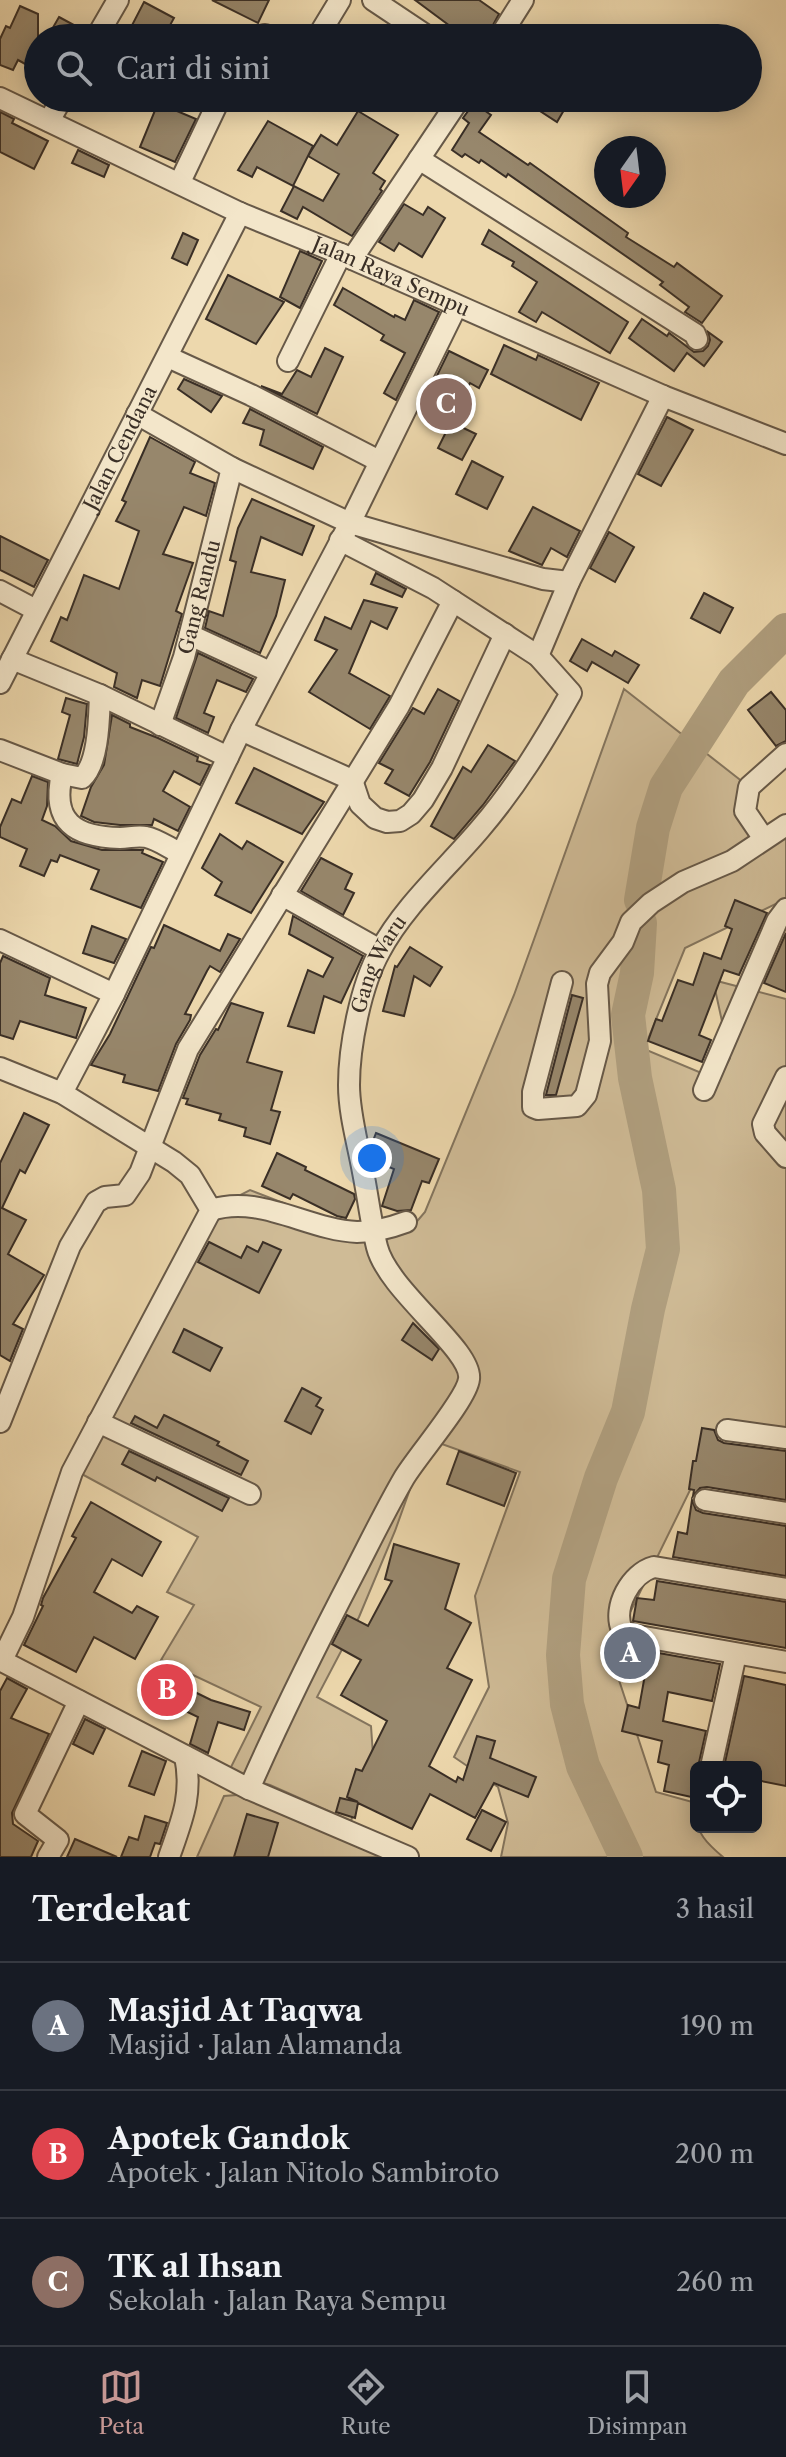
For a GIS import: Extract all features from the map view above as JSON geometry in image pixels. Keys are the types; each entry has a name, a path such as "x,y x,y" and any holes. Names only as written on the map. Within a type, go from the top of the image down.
{"street":[{"path":"104,24 118,0"},
{"path":"325,24 340,0"},
{"path":"373,0 409,24"},
{"path":"508,24 523,0"},
{"name":"Jalan Raya Sempu","path":"0,98 24,109"},
{"name":"Jalan Raya Sempu","path":"30,112 240,213 347,256 456,307 663,396 786,444"},
{"path":"49,121 54,112"},
{"path":"180,182 213,112"},
{"path":"288,361 347,256 451,112"},
{"path":"419,159 695,334 697,339"},
{"name":"Jalan Cendana","path":"0,683 240,213"},
{"path":"62,1093 114,994 270,672 345,532 456,307"},
{"path":"168,357 251,395 379,461"},
{"path":"137,414 345,532 538,656 569,582 663,396"},
{"name":"Gang Randu","path":"160,725 190,635 232,468"},
{"path":"345,532 543,579 569,582"},
{"path":"0,591 36,610"},
{"path":"0,1422 70,1246 96,1202 105,1197 125,1195 131,1190 188,1049 399,706 453,601"},
{"path":"241,730 352,780 360,804 375,818 387,822 400,821 423,800 442,768 505,634"},
{"path":"190,635 270,672"},
{"name":"Gang Waru","path":"249,1789 317,1645 398,1489 460,1401 470,1377 468,1366 451,1342 390,1275 377,1248 349,1086 358,1020 380,950 425,890 480,829 521,776 571,693 538,656"},
{"path":"12,659 100,695 228,757"},
{"path":"0,750 75,778 86,775 93,758 100,695"},
{"path":"764,839 745,811 748,790 786,754"},
{"path":"62,774 58,802 66,822 72,827 119,838 145,837 180,853"},
{"path":"562,982 533,1092 533,1107 538,1109 577,1106 586,1095 600,1041 597,984 600,973 623,942 631,922 651,903 683,882 732,861 786,825"},
{"path":"282,895 380,950"},
{"path":"704,1090 777,921 786,909"},
{"path":"0,940 114,994"},
{"path":"0,1068 62,1093 116,1124 190,1175 211,1210"},
{"path":"786,1077 763,1124 765,1133 786,1157"},
{"path":"406,1222 375,1232 354,1232 244,1205 225,1205 211,1210 72,1472 23,1617 1,1660 249,1789 408,1857"},
{"path":"98,1422 250,1494"},
{"path":"727,1430 786,1438"},
{"path":"705,1500 786,1513"},
{"path":"786,1589 662,1568 645,1569 630,1584 620,1611 620,1627 633,1635 786,1662"},
{"path":"712,1761 736,1654"},
{"path":"48,1857 58,1840 25,1814 79,1701"},
{"path":"169,1857 188,1797 185,1756"},
{"path":"188,1797 221,1774"}],"shaded area":[{"path":"624,689 748,786 765,844 786,830 786,899 685,948 644,1049 718,1080 730,1058 713,980 786,999 786,1439 718,1433 618,1637 613,1662 656,1792 690,1801 690,1833 702,1833 723,1857 501,1857 508,1823 498,1787 454,1757 489,1687 475,1596 520,1472 428,1439 395,1531 359,1617 317,1697 371,1726 373,1755 351,1821 270,1785 228,1773 261,1707 161,1660 194,1605 167,1592 198,1537 78,1472 211,1210 250,1190 368,1236 413,1226 425,1212 514,995"},
{"path":"250,1794 398,1857 197,1857 224,1796"}],"building":[{"path":"212,0 269,0 258,23"},
{"path":"415,0 479,0 499,14 494,24 447,24"},
{"path":"144,2 174,18 171,24 133,24"},
{"path":"20,6 38,14 38,24 24,24 24,63 18,60 13,70 0,65 0,39 6,26 10,28"},
{"path":"59,17 72,24 55,24"},
{"path":"0,112 14,119 12,123 48,141 34,169 0,152"},
{"path":"154,112 179,112 196,119 175,162 140,147"},
{"path":"357,112 398,135 373,173 385,181 380,189 382,191 352,236 303,207 297,219 281,211 294,186 323,201 339,174 308,156 321,135 337,145"},
{"path":"467,112 487,112 491,115 479,132 528,165 530,163 628,233 626,237 674,267 677,263 722,296 702,323 685,312 689,307 660,285 663,282 508,174 506,177 481,160 479,163 452,150 469,123 463,118"},
{"path":"542,112 563,112 557,122"},
{"path":"268,121 313,146 293,186 257,167 252,177 238,170"},
{"path":"78,150 109,165 104,177 72,163"},
{"path":"404,204 423,215 428,207 445,218 422,257 399,243 394,251 379,242"},
{"path":"489,230 628,322 610,353 542,312 536,322 519,312 537,282 512,266 514,262 482,244"},
{"path":"183,233 198,240 187,265 172,258"},
{"path":"300,251 322,261 300,308 280,297"},
{"path":"228,275 284,302 256,344 206,319"},
{"path":"343,288 405,320 414,300 439,312 396,400 384,393 405,353 381,340 384,335 334,305"},
{"path":"642,319 667,336 669,333 694,352 703,351 708,346 708,332 722,342 704,366 687,353 674,371 629,338"},
{"path":"504,345 536,360 538,355 599,383 581,420 491,374"},
{"path":"325,348 343,357 317,414 261,386 282,394 297,370 311,377"},
{"path":"449,351 488,370 479,388 470,383 455,412 426,398"},
{"path":"184,379 222,396 211,412 178,389"},
{"path":"250,409 323,447 313,469 260,445 264,430 243,423"},
{"path":"667,417 693,430 661,486 638,474"},
{"path":"451,422 476,434 462,460 438,448"},
{"path":"150,437 195,462 190,473 215,483 206,516 184,507 163,554 193,563 176,611 182,614 160,686 142,680 137,698 114,687 117,673 51,641 61,617 67,620 84,575 119,589 139,531 116,521"},
{"path":"472,461 503,477 487,509 456,494"},
{"path":"252,499 314,526 302,555 261,537 251,572 285,580 276,616 260,653 205,628 209,611 223,616 236,562 230,560 238,528"},
{"path":"533,507 580,531 567,557 551,548 542,565 509,551"},
{"path":"609,532 634,547 615,582 590,568"},
{"path":"0,536 48,560 34,587 0,570"},
{"path":"376,573 406,589 402,597 371,584"},
{"path":"704,593 733,608 720,633 691,618"},
{"path":"364,600 397,608 387,629 371,621 349,673 390,696 370,729 309,692 337,650 315,640 325,617 351,629"},
{"path":"582,639 612,656 615,651 639,665 628,683 592,662 587,671 570,661"},
{"path":"198,653 253,679 246,692 217,680 204,713 214,717 208,733 176,718"},
{"path":"438,689 459,701 430,762 409,796 385,783 393,770 379,763 413,708 424,714"},
{"path":"771,692 786,710 786,741 776,746 748,710"},
{"path":"66,698 87,704 84,737 77,764 58,759 70,715 62,712"},
{"path":"112,715 130,724 130,727 210,765 200,785 174,771 163,791 190,807 178,831 154,819 152,825 120,825 94,822 81,816 91,787 104,765"},
{"path":"488,745 515,761 454,839 431,826 463,767 471,772"},
{"path":"254,768 324,802 302,834 236,803"},
{"path":"32,776 48,782 47,806 42,820 55,826 71,841 102,850 143,850 142,853 163,862 141,908 91,889 99,870 60,855 57,862 51,860 44,876 20,866 27,849 0,837 0,827 12,799 21,803"},
{"path":"220,834 242,849 247,841 283,862 251,913 215,895 222,882 202,868"},
{"path":"321,858 352,874 345,889 354,893 343,915 301,891"},
{"path":"735,900 767,913 739,975 724,970 699,1035 711,1040 702,1062 648,1041 656,1019 662,1021 678,980 693,985 704,953 721,959 732,929 725,926"},
{"path":"293,916 363,956 341,1003 324,996 314,1033 288,1026 308,970 323,977 333,958 289,934"},
{"path":"164,925 220,951 228,934 240,939 220,972 210,966 207,971 185,1014 191,1015 190,1020 176,1044 158,1091 123,1082 125,1075 91,1065 110,1034"},
{"path":"92,926 126,939 114,963 83,953"},
{"path":"786,933 786,992 764,983"},
{"path":"410,947 442,967 430,986 414,976 404,1016 383,1011 395,966"},
{"path":"3,956 50,978 45,995 86,1008 76,1038 20,1021 13,1039 0,1035 0,963"},
{"path":"572,995 583,998 556,1095 546,1095"},
{"path":"231,1003 263,1013 247,1062 282,1072 271,1110 280,1112 270,1144 244,1136 246,1128 219,1120 221,1114 186,1104 188,1099 183,1098 200,1055 218,1030"},
{"path":"24,1113 49,1125 25,1173 20,1170 2,1208 26,1220 8,1254 44,1275 13,1324 23,1329 10,1361 0,1355 0,1163"},
{"path":"376,1133 439,1159 429,1183 422,1181 411,1210 397,1211 382,1206 394,1169 374,1161 371,1146"},
{"path":"277,1153 354,1194 355,1199 346,1218 293,1194 290,1199 262,1186"},
{"path":"209,1242 241,1258 247,1246 258,1252 263,1242 281,1250 259,1293 198,1262"},
{"path":"413,1323 439,1349 432,1360 402,1340"},
{"path":"184,1329 222,1348 210,1371 173,1352"},
{"path":"302,1388 321,1398 316,1406 323,1410 311,1434 285,1421"},
{"path":"164,1415 219,1442 217,1445 248,1461 241,1475 131,1423 135,1416 157,1428"},
{"path":"702,1428 714,1430 718,1440 724,1443 786,1451 786,1500 707,1487 700,1488 693,1496 694,1490 689,1489"},
{"path":"129,1451 229,1498 222,1511 157,1477 155,1481 122,1464"},
{"path":"459,1451 516,1473 504,1506 447,1484"},
{"path":"692,1500 696,1510 703,1513 786,1526 786,1576 673,1557 678,1532 687,1534"},
{"path":"91,1502 161,1542 142,1576 112,1559 94,1592 132,1613 137,1606 158,1617 135,1659 94,1637 76,1672 24,1645 43,1606 43,1598 76,1538 72,1536"},
{"path":"394,1544 459,1564 445,1609 471,1623 447,1668 472,1680 429,1766 456,1782 458,1777 463,1780 477,1736 495,1741 490,1758 536,1777 528,1797 494,1783 475,1818 430,1794 412,1829 358,1803 355,1818 336,1812 340,1798 358,1802 347,1797 356,1769 362,1771 387,1721 341,1695 361,1660 332,1644 347,1615 368,1626 392,1581 385,1579"},
{"path":"657,1581 786,1602 786,1648 633,1621 637,1598 654,1600"},
{"path":"617,1642 631,1648 720,1664 712,1701 668,1692 663,1721 706,1731 699,1761 690,1761 690,1797 664,1791 669,1765 658,1762 662,1741 622,1731 628,1705 639,1708 646,1669 613,1662"},
{"path":"154,1672 211,1700 250,1712 244,1730 218,1722 208,1753 190,1744 198,1717 144,1691"},
{"path":"744,1676 786,1685 786,1786 762,1781 762,1761 725,1761"},
{"path":"7,1678 27,1689 11,1718 49,1734 12,1813 13,1824 38,1841 31,1857 0,1857 0,1691"},
{"path":"85,1719 105,1729 93,1754 73,1744"},
{"path":"142,1751 166,1761 154,1795 129,1786"},
{"path":"482,1810 506,1822 491,1851 467,1839"},
{"path":"247,1814 278,1823 268,1857 234,1857"},
{"path":"145,1816 167,1823 160,1844 155,1843 150,1857 121,1857 129,1837 138,1840"},
{"path":"75,1839 117,1857 67,1857"}],"waterway":[{"path":"641,900 653,828 666,787 734,682 786,630"},
{"path":"626,1857 583,1766 567,1704 563,1655 569,1579 601,1478 628,1412 663,1249 659,1190 635,1078 628,1015 637,973 640,923"}],"place":[{"name":"TK al Ihsan","path":"446,404"},
{"name":"Masjid At Taqwa","path":"630,1653"},
{"name":"Apotek Gandok","path":"167,1690"}]}
